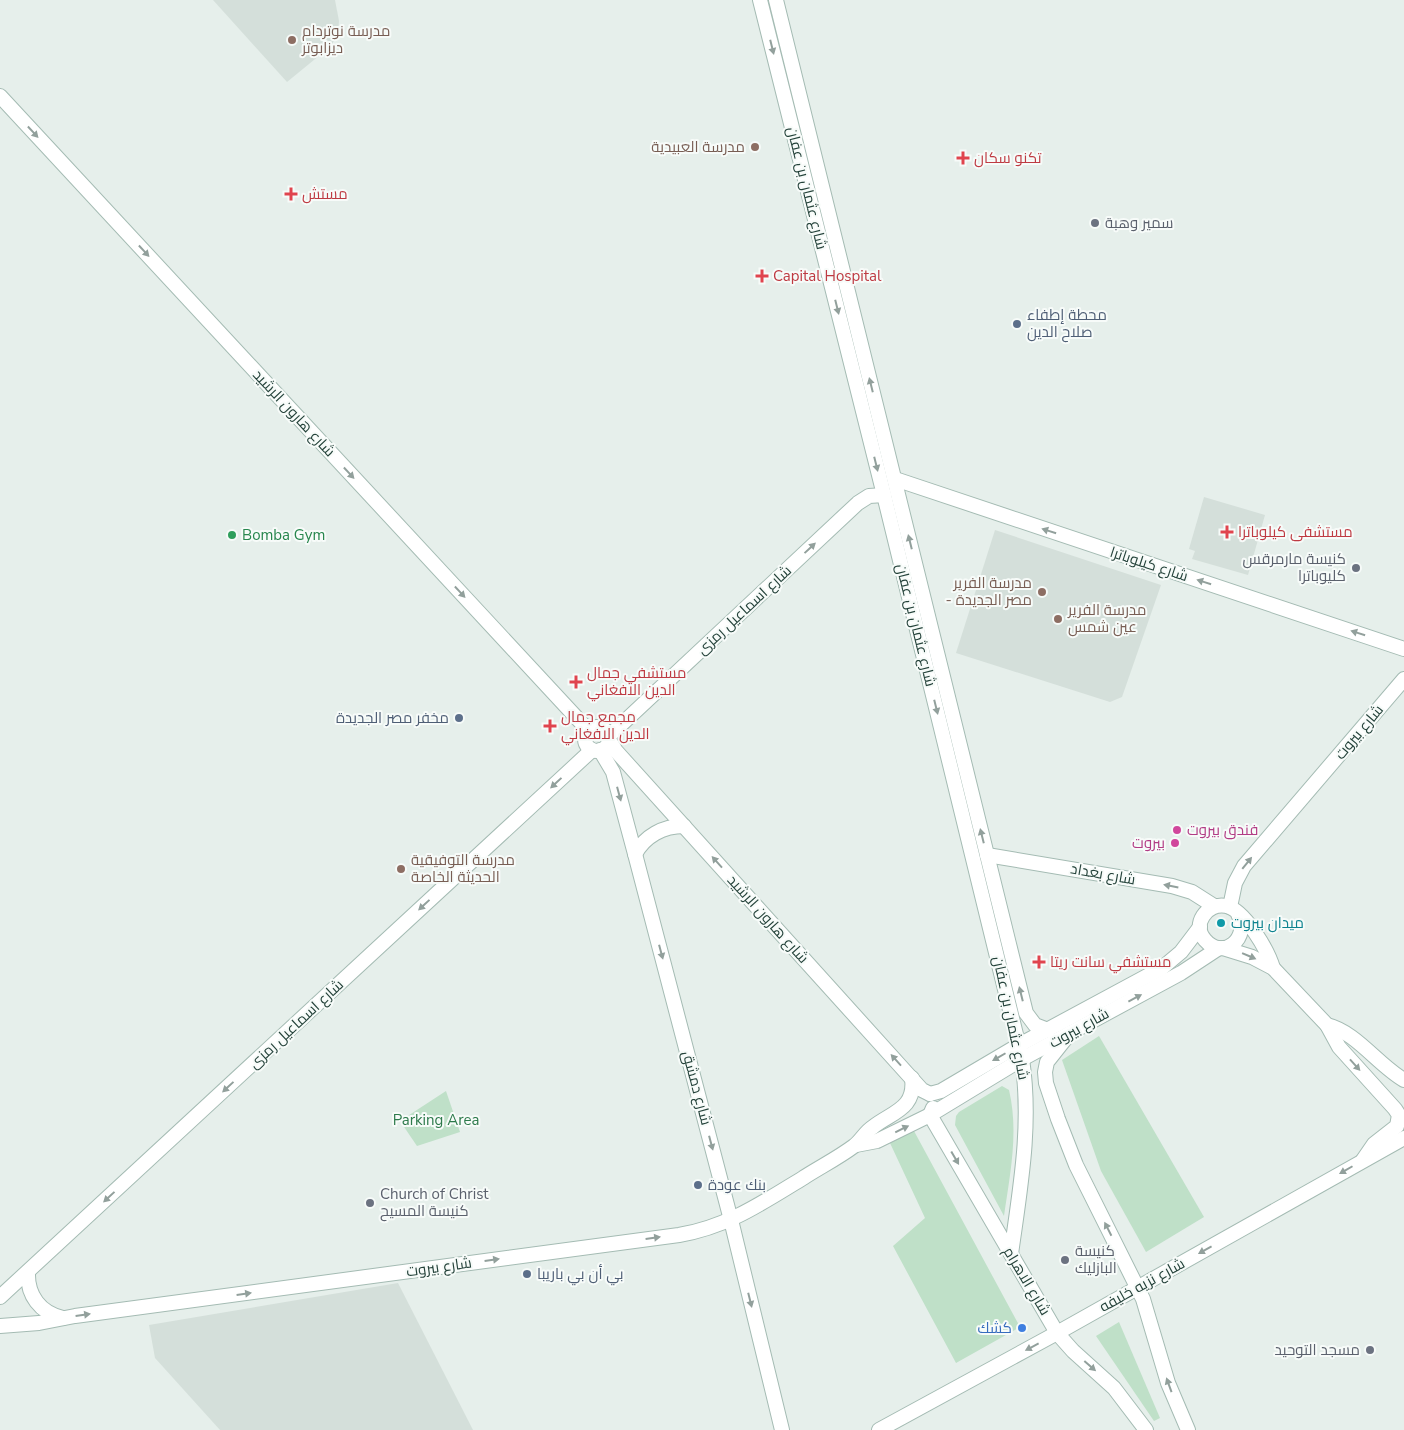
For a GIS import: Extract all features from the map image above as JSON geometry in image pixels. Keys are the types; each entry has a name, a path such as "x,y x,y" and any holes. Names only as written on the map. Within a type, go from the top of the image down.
{"street":[{"name":"شارع عثمان بن عفان","path":"760,0 1021,1052 1026,1090 1027,1130 1011,1254"},
{"name":"شارع عثمان بن عفان","path":"776,0 1026,1013 1035,1025 1048,1030"},
{"name":"شارع هارون الرشيد","path":"0,96 588,730"},
{"name":"شارع كيلوباترا","path":"894,479 1404,649"},
{"name":"شارع اسماعيل رمزى","path":"0,1297 602,744 858,503 868,496 884,495"},
{"name":"شارع بيروت","path":"1234,911 1235,882 1244,866 1404,679"},
{"path":"595,726 605,730 602,744 588,747 584,740 588,730 595,726"},
{"name":"شارع هارون الرشيد","path":"602,744 616,751 922,1090 930,1094"},
{"name":"شارع دمشق","path":"602,744 613,772 635,854 731,1220 782,1430"},
{"path":"635,854 646,839 657,832 670,827 684,826"},
{"name":"شارع بغداد","path":"987,855 1172,886 1192,892 1214,906"},
{"path":"1273,968 1258,936 1234,911 1219,905 1214,906 1204,914 1200,927 1206,941 1221,948 1252,957 1273,968 1327,1025 1339,1046 1393,1106 1398,1115 1398,1122 1395,1128 1374,1144 1363,1161"},
{"path":"1221,948 1234,944 1240,935 1242,924 1234,911"},
{"name":"شارع بيروت","path":"856,1145 877,1141 930,1115 1021,1052 1048,1030 1162,968 1181,952 1200,927"},
{"name":"شارع بيروت","path":"930,1094 941,1091 1021,1052 1070,1033 1181,973 1221,948"},
{"path":"1327,1025 1346,1033 1384,1067 1404,1080"},
{"name":"شارع عثمان بن عفان","path":"1070,1033 1047,1062 1046,1082 1076,1165 1138,1288"},
{"name":"شارع بيروت","path":"0,1326 39,1323 63,1318 679,1235 710,1228 754,1208 856,1145 872,1127 905,1106 912,1095 912,1078"},
{"path":"930,1094 934,1104 930,1115"},
{"name":"شارع الاهرام","path":"930,1115 1057,1333 1073,1351 1114,1388 1146,1430"},
{"name":"شارع نزيه خليفه","path":"880,1430 1138,1288 1404,1138"},
{"path":"28,1272 29,1286 35,1300 49,1314 63,1318"},
{"path":"1138,1288 1147,1310 1168,1383 1188,1430"}],"shaded area":[{"name":"مدرسة نوتردام ديزابوتر","path":"213,0 335,0 339,21 338,33 331,46 287,82"},
{"name":"مستشفى كيلوباترا","path":"1204,497 1265,515 1248,575 1192,559 1195,551 1189,549"},
{"name":"مدرسة الفرير عين شمس","path":"995,530 1161,585 1122,697 1110,702 956,653"},
{"path":"398,1283 473,1430 220,1430 155,1358 149,1325"}],"green space":[{"path":"1099,1036 1204,1217 1146,1252 1101,1171 1062,1060"},
{"path":"1002,1086 1009,1090 1013,1122 1011,1169 1004,1216 955,1125 956,1116 959,1112"},
{"name":"Parking Area","path":"446,1091 460,1132 417,1146 400,1121"},
{"path":"914,1131 1020,1327 956,1363 893,1246 925,1218 890,1143"},
{"path":"1119,1322 1160,1418 1154,1421 1096,1336"}],"place":[{"name":"مدرسة نوتردام ديزابوتر","path":"292,40"},
{"name":"مدرسة العبيدية","path":"755,147"},
{"name":"تكنو سكان","path":"963,158"},
{"name":"مستش","path":"291,194"},
{"name":"سمير وهبة","path":"1095,223"},
{"name":"Capital Hospital","path":"762,276"},
{"name":"محطة إطفاء صلاح الدين","path":"1017,324"},
{"name":"مستشفى كيلوباترا","path":"1227,532"},
{"name":"Bomba Gym","path":"232,535"},
{"name":"كنيسة مارمرقس كليوباترا","path":"1356,568"},
{"name":"مدرسة الفرير - مصر الجديدة","path":"1042,592"},
{"name":"مدرسة الفرير عين شمس","path":"1058,619"},
{"name":"مستشفي جمال الدين الافغاني","path":"576,682"},
{"name":"مخفر مصر الجديدة","path":"459,718"},
{"name":"مجمع جمال الدين الافغاني","path":"550,726"},
{"name":"فندق بيروت","path":"1177,830"},
{"name":"بيروت","path":"1175,843"},
{"name":"مدرسة التوفيقية الحديثة الخاصة","path":"401,869"},
{"name":"ميدان بيروت","path":"1221,923"},
{"name":"مستشفي سانت ريتا","path":"1039,962"},
{"name":"بنك عودة","path":"698,1185"},
{"name":"Church of Christ كنيسة المسيح","path":"370,1203"},
{"name":"كنيسة البازليك","path":"1065,1260"},
{"name":"بي أن بي باريبا","path":"527,1274"},
{"name":"كشك","path":"1022,1328"},
{"name":"مسجد التوحيد","path":"1370,1350"}]}
